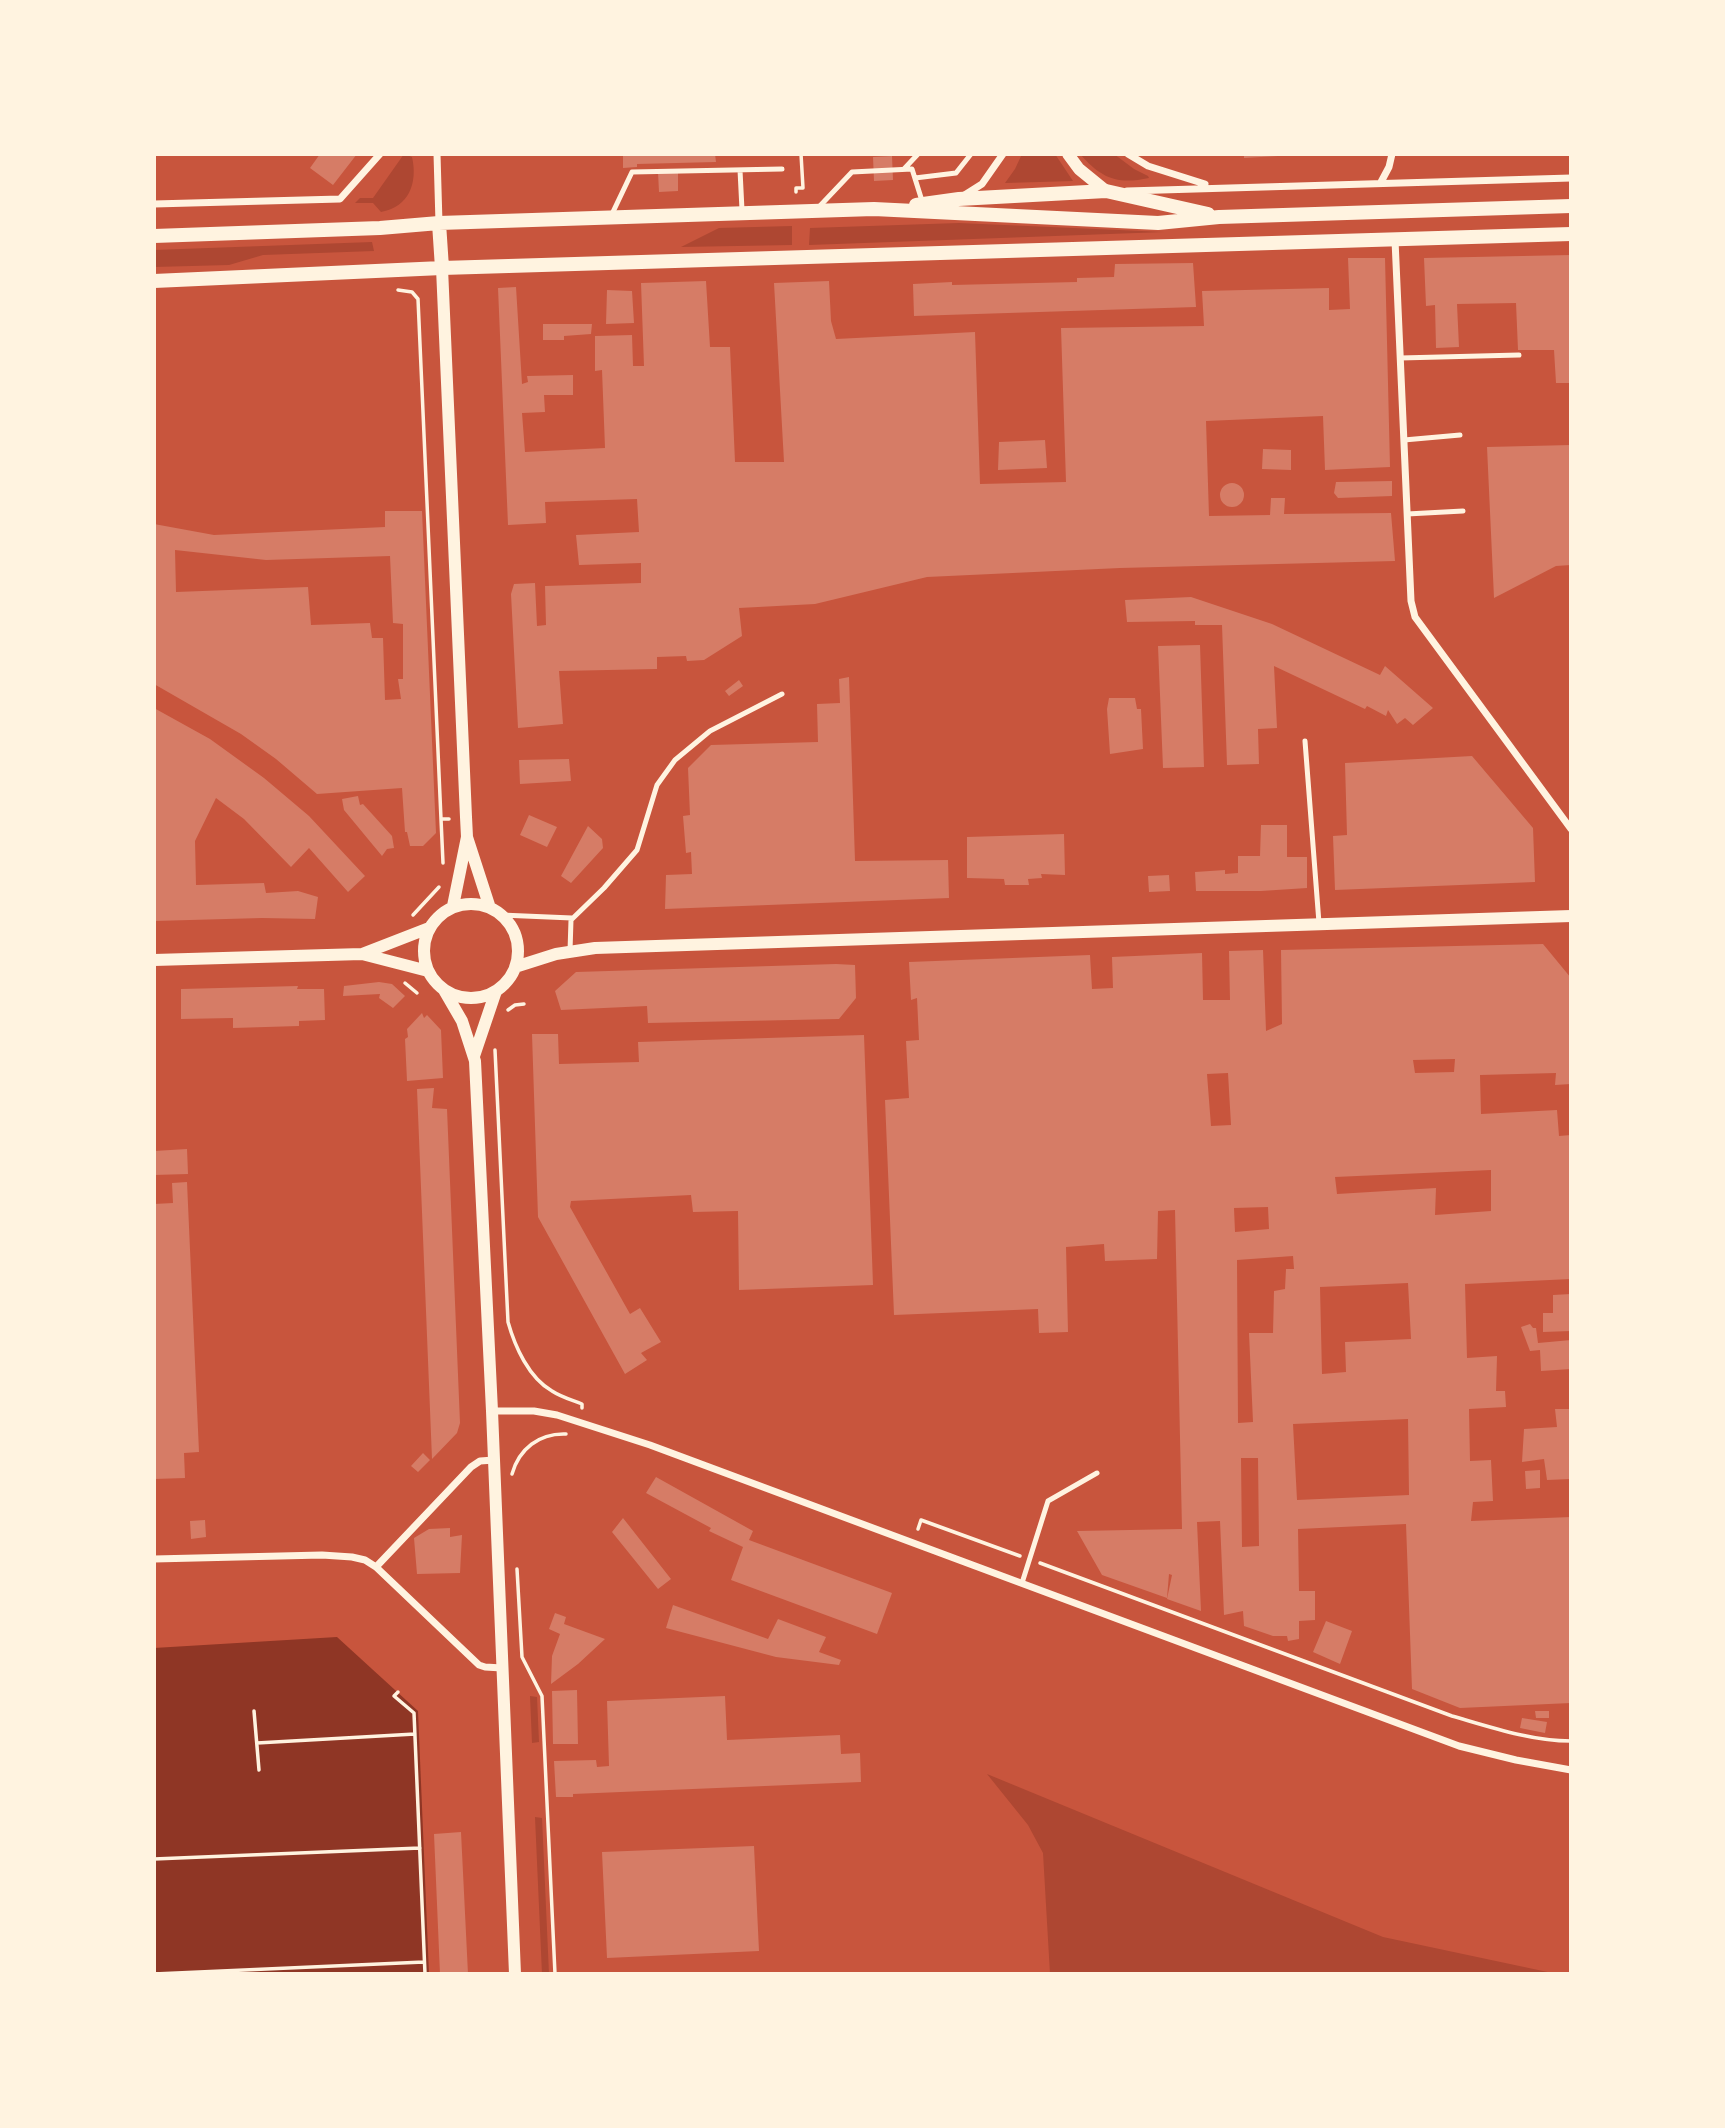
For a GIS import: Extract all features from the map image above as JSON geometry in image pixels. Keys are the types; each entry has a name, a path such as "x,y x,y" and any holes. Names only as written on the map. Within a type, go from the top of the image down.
{"main road":[{"path":"154,236 439,223 874,209 959,199 1106,191 1219,217"},
{"path":"874,209 1158,223 1219,217 1571,206"},
{"path":"439,223 442,268"},
{"path":"154,281 442,268 1571,233"}],"street":[{"path":"154,204 340,199 380,154"},
{"path":"437,154 439,223"},
{"path":"959,199 982,184 1003,154"},
{"path":"1068,154 1079,169 1106,191 1571,178"},
{"path":"1128,154 1148,166 1212,186"},
{"path":"1381,182 1392,154"},
{"path":"1395,240 1411,601 1415,617 1571,829"},
{"path":"442,268 467,837 453,906"},
{"path":"444,990 457,996 472,998 496,991 506,983 515,967 519,948 515,934 496,911 467,837"},
{"path":"496,911 467,903 453,906 441,913 429,928 423,951 428,971 444,990 462,1021 474,1056 492,1411 515,1974"},
{"path":"515,967 570,951 609,947 1571,916"},
{"path":"362,954 429,928"},
{"path":"154,960 362,954 428,971"},
{"path":"474,1056 496,991"},
{"path":"492,1411 534,1411 557,1415 650,1445 1459,1746 1571,1770"},
{"path":"376,1567 471,1466 480,1461 494,1460"},
{"path":"154,1559 321,1555 365,1560 376,1567 479,1665 502,1668"}],"lane":[{"path":"904,169 918,154"},
{"path":"915,178 956,173 971,154"},
{"path":"610,218 632,172 782,169"},
{"path":"815,211 852,172 912,169 923,204"},
{"path":"740,170 742,214"},
{"path":"1400,358 1520,355"},
{"path":"1404,440 1460,435"},
{"path":"1407,514 1463,511"},
{"path":"570,951 569,926 572,918 638,850 657,785 675,760 710,731 782,694"},
{"path":"1304,741 1319,923"},
{"path":"496,911 572,918"},
{"path":"1022,1583 1048,1501 1097,1473"}],"path":[{"path":"796,192 796,188 803,188 802,154"},
{"path":"392,290 412,292 418,299 443,867"},
{"path":"441,820 453,818"},
{"path":"405,921 436,893 440,885"},
{"path":"502,1018 510,1007 524,1004"},
{"path":"495,1046 508,1322 519,1351 539,1381 549,1390 582,1404 582,1408"},
{"path":"512,1474 520,1455 538,1440 550,1435 575,1436"},
{"path":"916,1533 921,1520 1452,1716 1511,1732 1556,1741 1571,1741"},
{"path":"517,1566 522,1657 542,1696 555,1974"},
{"path":"398,1692 394,1696 414,1713 425,1974"},
{"path":"254,1711 259,1770"},
{"path":"257,1743 415,1734"},
{"path":"154,1858 420,1848"},
{"path":"154,1974 424,1962"}],"shaded area":[{"path":"404,154 412,157 414,167 412,185 405,199 391,209 381,212 373,203 355,203 360,198 373,198"},
{"path":"1022,154 1055,154 1073,181 1005,183"},
{"path":"1080,154 1114,154 1149,178 1128,181 1110,178 1095,169"},
{"path":"959,223 1164,232 809,245 810,228"},
{"path":"792,226 792,245 681,247 719,228"},
{"path":"372,242 374,251 263,255 229,265 154,267 154,250"},
{"path":"337,1637 418,1711 429,1974 154,1974 154,1648"},
{"path":"530,1696 537,1697 539,1742 532,1743"},
{"path":"987,1774 1383,1937 1557,1974 1050,1974 1043,1853 1028,1825"},
{"path":"535,1817 542,1818 549,1974 542,1974"}],"building":[{"path":"320,154 357,154 333,185 310,168"},
{"path":"623,154 715,154 716,162 637,164 637,167 623,168"},
{"path":"1244,154 1278,154 1278,156 1244,158"},
{"path":"892,156 893,180 874,181 873,157"},
{"path":"658,172 678,172 678,191 659,192"},
{"path":"1571,255 1571,383 1556,383 1554,350 1518,350 1516,303 1457,304 1459,347 1436,348 1435,305 1426,306 1424,258"},
{"path":"1348,258 1385,258 1390,467 1325,470 1323,416 1206,421 1209,516 1270,515 1271,498 1285,498 1284,514 1391,513 1395,561 1120,568 927,577 815,604 739,608 742,636 704,660 687,661 686,656 657,657 657,669 559,671 563,724 518,728 511,594 514,584 535,583 537,626 546,625 545,586 641,583 641,563 579,565 576,535 639,532 637,499 545,502 546,523 508,525 498,288 516,287 522,384 528,382 527,376 573,375 573,395 544,395 545,412 522,413 525,452 605,448 602,370 595,371 595,336 632,335 633,366 644,366 641,283 706,281 710,347 730,347 735,462 784,462 774,283 829,281 831,321 836,339 975,332 980,484 1066,482 1061,328 1204,326 1202,291 1329,288 1329,310 1350,309"},
{"path":"1193,263 1196,307 914,316 913,284 1077,282 1077,278 1114,277 1115,264"},
{"path":"607,290 632,291 634,323 606,324"},
{"path":"543,324 592,324 591,334 564,336 564,340 543,340"},
{"path":"1045,440 1047,468 998,470 999,442"},
{"path":"1571,445 1571,565 1556,566 1494,598 1487,447"},
{"path":"1263,449 1291,450 1291,470 1262,469"},
{"path":"1392,481 1392,496 1338,498 1334,493 1336,482"},
{"path":"1232,483 1241,486 1244,495 1241,504 1232,507 1223,504 1220,495 1223,486"},
{"path":"385,511 422,511 436,833 423,846 410,846 405,832 402,788 317,794 241,734 154,684 154,524 214,535 385,527","holes":["175,550 266,560 390,556 393,623 403,624 403,679 398,679 401,699 385,700 383,638 372,638 370,623 311,625 308,587 176,592"]},
{"path":"1191,597 1272,624 1380,675 1385,666 1433,708 1413,725 1405,718 1397,724 1388,710 1386,716 1367,706 1365,709 1274,666 1277,728 1258,729 1259,764 1227,765 1222,625 1195,625 1195,621 1127,622 1125,600"},
{"path":"1200,645 1204,767 1163,768 1158,646"},
{"path":"849,677 855,861 948,860 949,898 665,909 666,875 692,874 691,852 686,853 683,816 690,815 688,768 711,745 818,742 817,704 840,703 839,679"},
{"path":"739,680 743,686 729,696 725,691"},
{"path":"1109,698 1135,698 1137,709 1141,709 1143,749 1110,754 1107,709"},
{"path":"154,708 210,739 264,778 309,816 365,876 348,892 309,848 291,867 244,819 216,798 195,841 196,885 264,883 266,893 298,891 318,897 315,919 154,921"},
{"path":"1472,756 1533,828 1535,882 1335,890 1333,836 1347,835 1345,763"},
{"path":"569,759 571,781 520,784 519,760"},
{"path":"358,796 360,805 363,804 392,836 394,848 387,849 382,856 344,810 342,799"},
{"path":"529,815 557,827 547,847 520,835"},
{"path":"1261,825 1287,825 1287,857 1307,857 1307,888 1196,891 1195,872 1225,870 1225,874 1238,873 1238,856 1260,856"},
{"path":"588,826 602,839 603,848 571,883 561,876"},
{"path":"1064,834 1065,875 1041,874 1042,878 1028,879 1029,885 1005,885 1004,879 967,878 967,837"},
{"path":"1169,875 1170,891 1149,892 1148,876"},
{"path":"1543,944 1571,978 1571,1084 1555,1085 1556,1073 1480,1075 1481,1114 1557,1110 1559,1136 1571,1135 1571,1279 1465,1284 1467,1358 1497,1356 1496,1391 1505,1391 1506,1407 1469,1409 1470,1461 1491,1460 1493,1501 1473,1502 1471,1521 1571,1517 1571,1703 1460,1708 1412,1689 1406,1524 1298,1529 1299,1591 1315,1591 1315,1620 1299,1621 1299,1639 1288,1641 1287,1636 1273,1636 1244,1626 1243,1611 1224,1615 1220,1521 1197,1522 1201,1611 1167,1599 1172,1575 1169,1574 1167,1598 1102,1575 1077,1531 1182,1529 1175,1210 1158,1211 1157,1259 1105,1261 1104,1244 1066,1247 1068,1332 1039,1333 1038,1309 894,1315 885,1100 909,1098 906,1041 919,1040 917,998 911,1000 909,962 1090,955 1092,989 1113,988 1112,957 1202,953 1203,1000 1230,1000 1229,951 1263,950 1266,1031 1282,1024 1281,950","holes":["1455,1059 1454,1072 1415,1073 1413,1060","1228,1073 1231,1125 1211,1126 1207,1074","1491,1170 1491,1211 1435,1215 1436,1188 1337,1194 1335,1177","1268,1207 1269,1229 1235,1232 1234,1208","1293,1256 1294,1269 1286,1269 1285,1289 1274,1291 1273,1333 1249,1333 1253,1422 1238,1423 1237,1260","1408,1283 1411,1339 1345,1342 1346,1372 1322,1374 1320,1287","1408,1419 1409,1495 1297,1500 1293,1424","1241,1458 1258,1458 1259,1546 1242,1547"]},
{"path":"855,965 856,998 839,1019 648,1023 647,1006 561,1010 555,991 576,972"},
{"path":"379,982 392,984 405,996 393,1008 379,998 380,994 343,996 344,986"},
{"path":"298,986 297,989 324,989 325,1020 299,1021 299,1026 233,1028 233,1018 181,1019 181,989"},
{"path":"422,1013 424,1018 427,1015 441,1030 443,1078 407,1081 407,1029"},
{"path":"532,1034 558,1034 559,1064 639,1062 638,1042 864,1035 873,1285 739,1290 738,1211 693,1212 691,1195 571,1201 570,1207 630,1314 640,1308 661,1342 641,1353 647,1360 625,1374 538,1217"},
{"path":"434,1088 432,1108 447,1109 460,1423 457,1433 432,1459 417,1089"},
{"path":"187,1149 188,1174 154,1175 154,1151"},
{"path":"187,1182 199,1452 184,1453 185,1478 154,1479 154,1204 173,1203 172,1183"},
{"path":"1571,1294 1571,1331 1543,1332 1543,1313 1553,1313 1553,1295"},
{"path":"1530,1324 1536,1328 1538,1343 1571,1340 1571,1369 1541,1371 1540,1350 1530,1351 1521,1327"},
{"path":"1555,1409 1571,1409 1571,1479 1547,1480 1544,1459 1522,1462 1524,1429 1557,1427"},
{"path":"423,1453 430,1460 418,1472 411,1466"},
{"path":"1540,1470 1540,1488 1526,1489 1525,1471"},
{"path":"656,1477 753,1531 749,1540 892,1593 877,1634 731,1580 743,1547 709,1531 711,1528 646,1493"},
{"path":"623,1518 671,1579 658,1589 612,1532"},
{"path":"205,1520 206,1537 191,1539 190,1521"},
{"path":"450,1528 450,1537 462,1535 460,1573 417,1574 414,1538 429,1529"},
{"path":"673,1605 768,1639 778,1619 826,1637 819,1652 841,1660 839,1665 776,1657 666,1628"},
{"path":"555,1613 566,1617 564,1624 605,1639 551,1684 552,1656 560,1634 549,1629"},
{"path":"1326,1621 1352,1631 1340,1664 1313,1652"},
{"path":"577,1690 578,1744 553,1744 552,1691"},
{"path":"725,1696 727,1740 840,1735 841,1754 860,1753 861,1782 573,1794 573,1797 556,1797 554,1761 596,1760 597,1767 609,1766 607,1701"},
{"path":"1535,1711 1549,1711 1549,1718 1536,1718"},
{"path":"1522,1718 1547,1722 1545,1733 1520,1728"},
{"path":"461,1832 468,1974 440,1974 434,1834"},
{"path":"754,1846 759,1951 607,1958 602,1852"}]}
